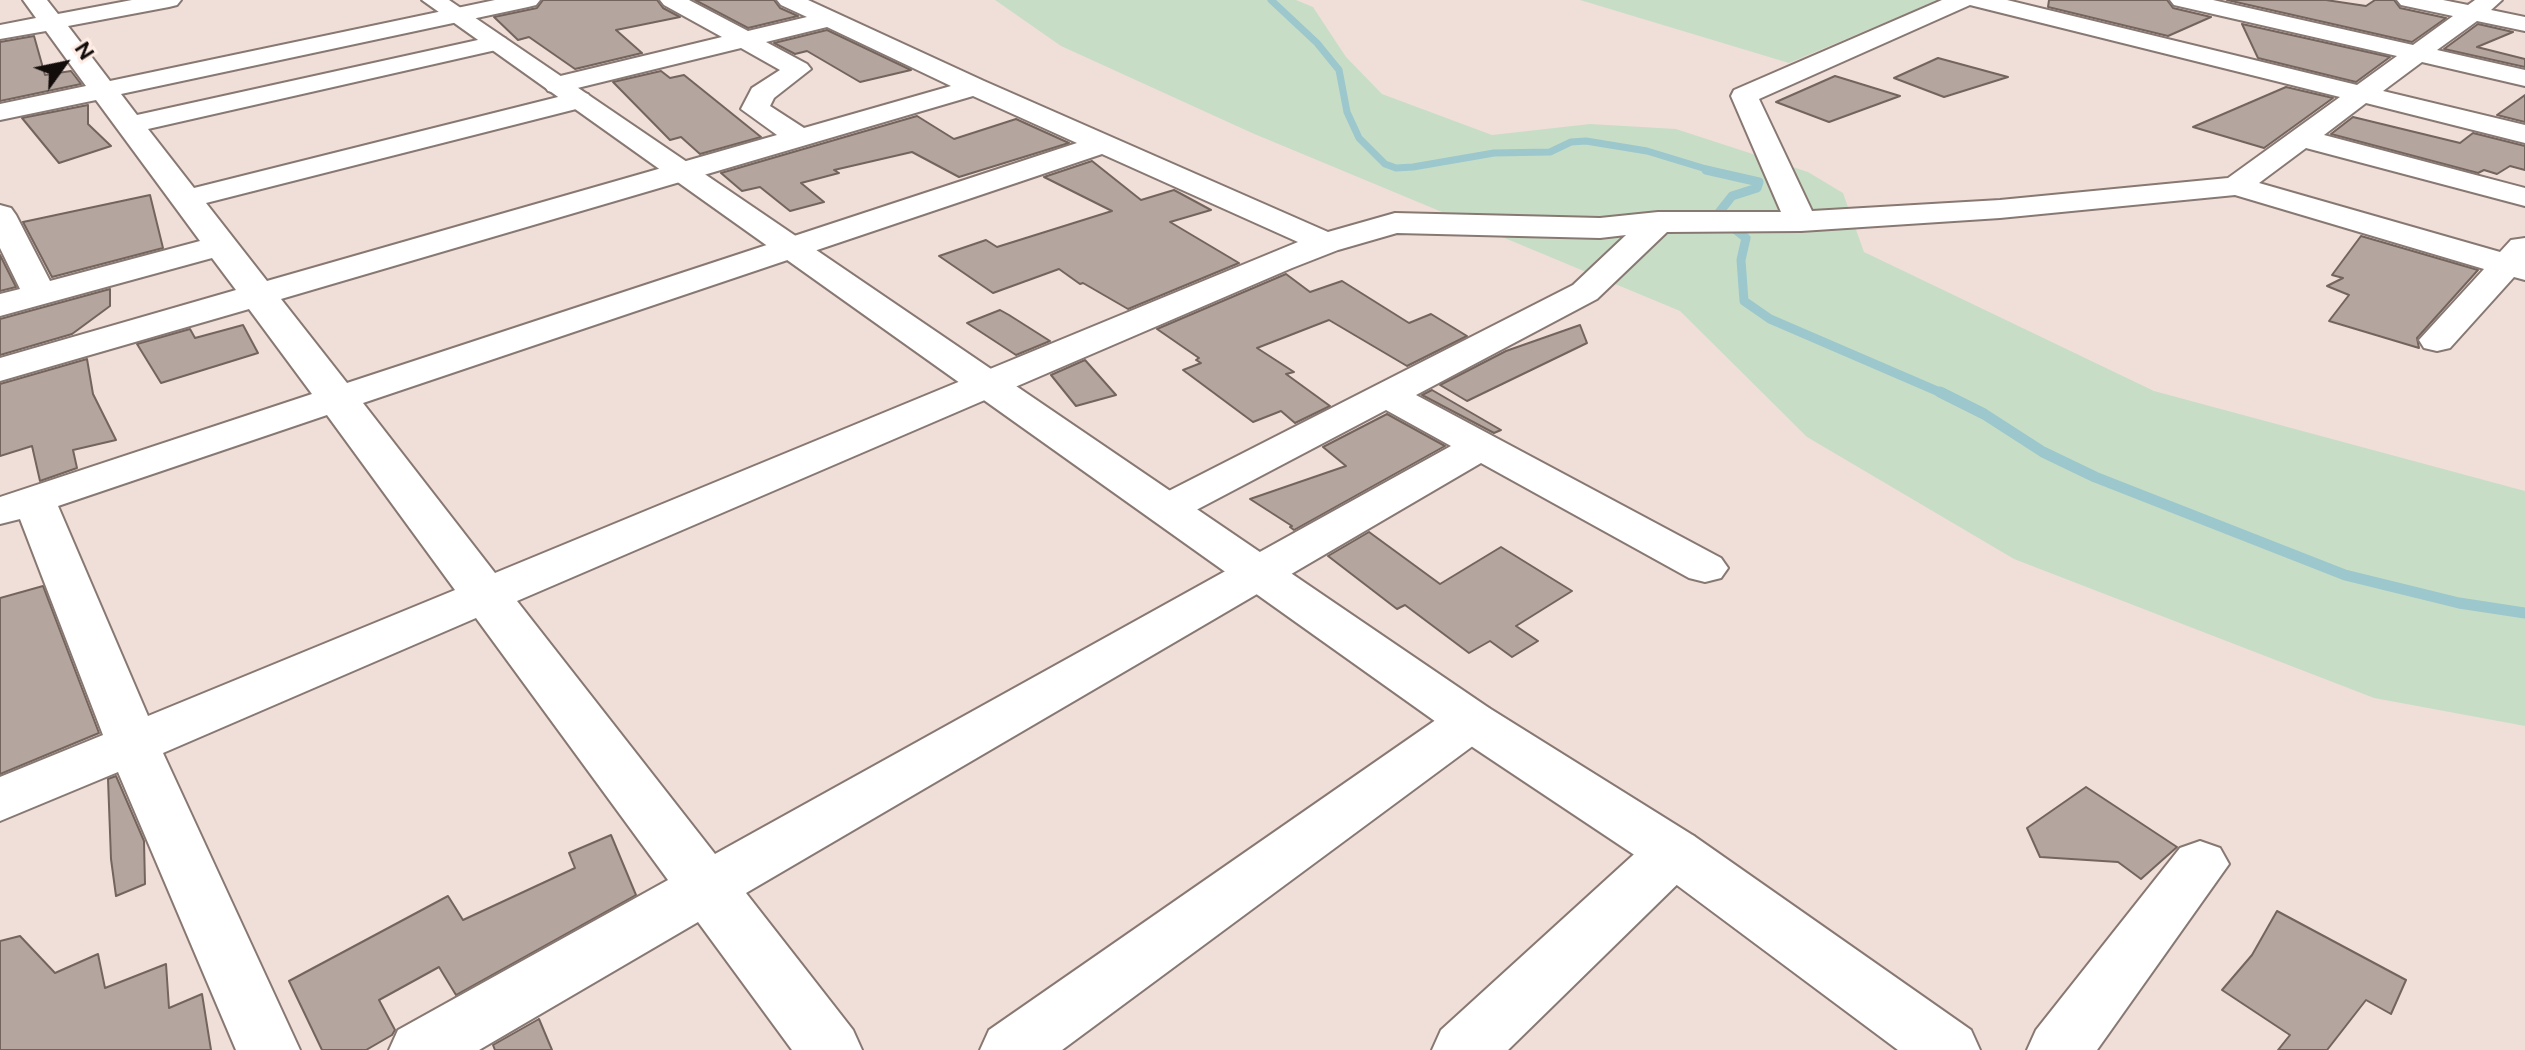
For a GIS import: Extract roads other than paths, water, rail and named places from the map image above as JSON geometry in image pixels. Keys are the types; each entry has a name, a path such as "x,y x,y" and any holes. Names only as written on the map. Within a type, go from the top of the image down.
{"street":[{"path":"0,32 44,11 169,0"},
{"path":"0,112 445,8 528,0"},
{"path":"672,0 798,69 762,94 755,109 800,138"},
{"path":"789,0 975,87 1326,243"},
{"path":"1801,221 1744,96 1962,0"},
{"path":"1978,0 2525,134"},
{"path":"2409,0 2481,7 2525,24"},
{"path":"2151,42 2182,17 2221,4 2525,78"},
{"path":"2236,186 2481,7"},
{"path":"445,8 1471,721 1674,852 1948,1050"},
{"path":"44,11 830,1050"},
{"path":"186,199 568,93 744,39 829,19"},
{"path":"130,125 496,43"},
{"path":"0,370 975,87"},
{"path":"2302,138 2525,197"},
{"path":"268,1050 133,744 17,505 1106,143"},
{"path":"0,800 1326,243 1395,223 1600,228 1658,222 1801,221 2000,209 2236,186 2519,260"},
{"path":"0,215 40,295"},
{"path":"1166,509 1585,292 1658,222"},
{"path":"0,305 221,246"},
{"path":"2437,340 2519,260"},
{"path":"1387,395 1705,568"},
{"path":"421,1050 1481,446"},
{"path":"1012,1050 1471,721"},
{"path":"1464,1050 1674,852"},
{"path":"2059,1050 2200,864"}],"waterway":[{"path":"1271,0 1317,43 1339,70 1347,112 1359,138 1385,164 1396,168 1413,167 1494,153 1550,152 1571,142 1586,141 1647,151 1716,172"},
{"path":"1706,170 1759,182 1757,188 1732,196 1717,215 1746,238 1741,260 1744,301 1770,319 1944,394"},
{"path":"1940,392 1944,394"},
{"path":"1944,394 1984,414 2043,452 2095,477 2345,575 2459,603 2525,613"}]}
